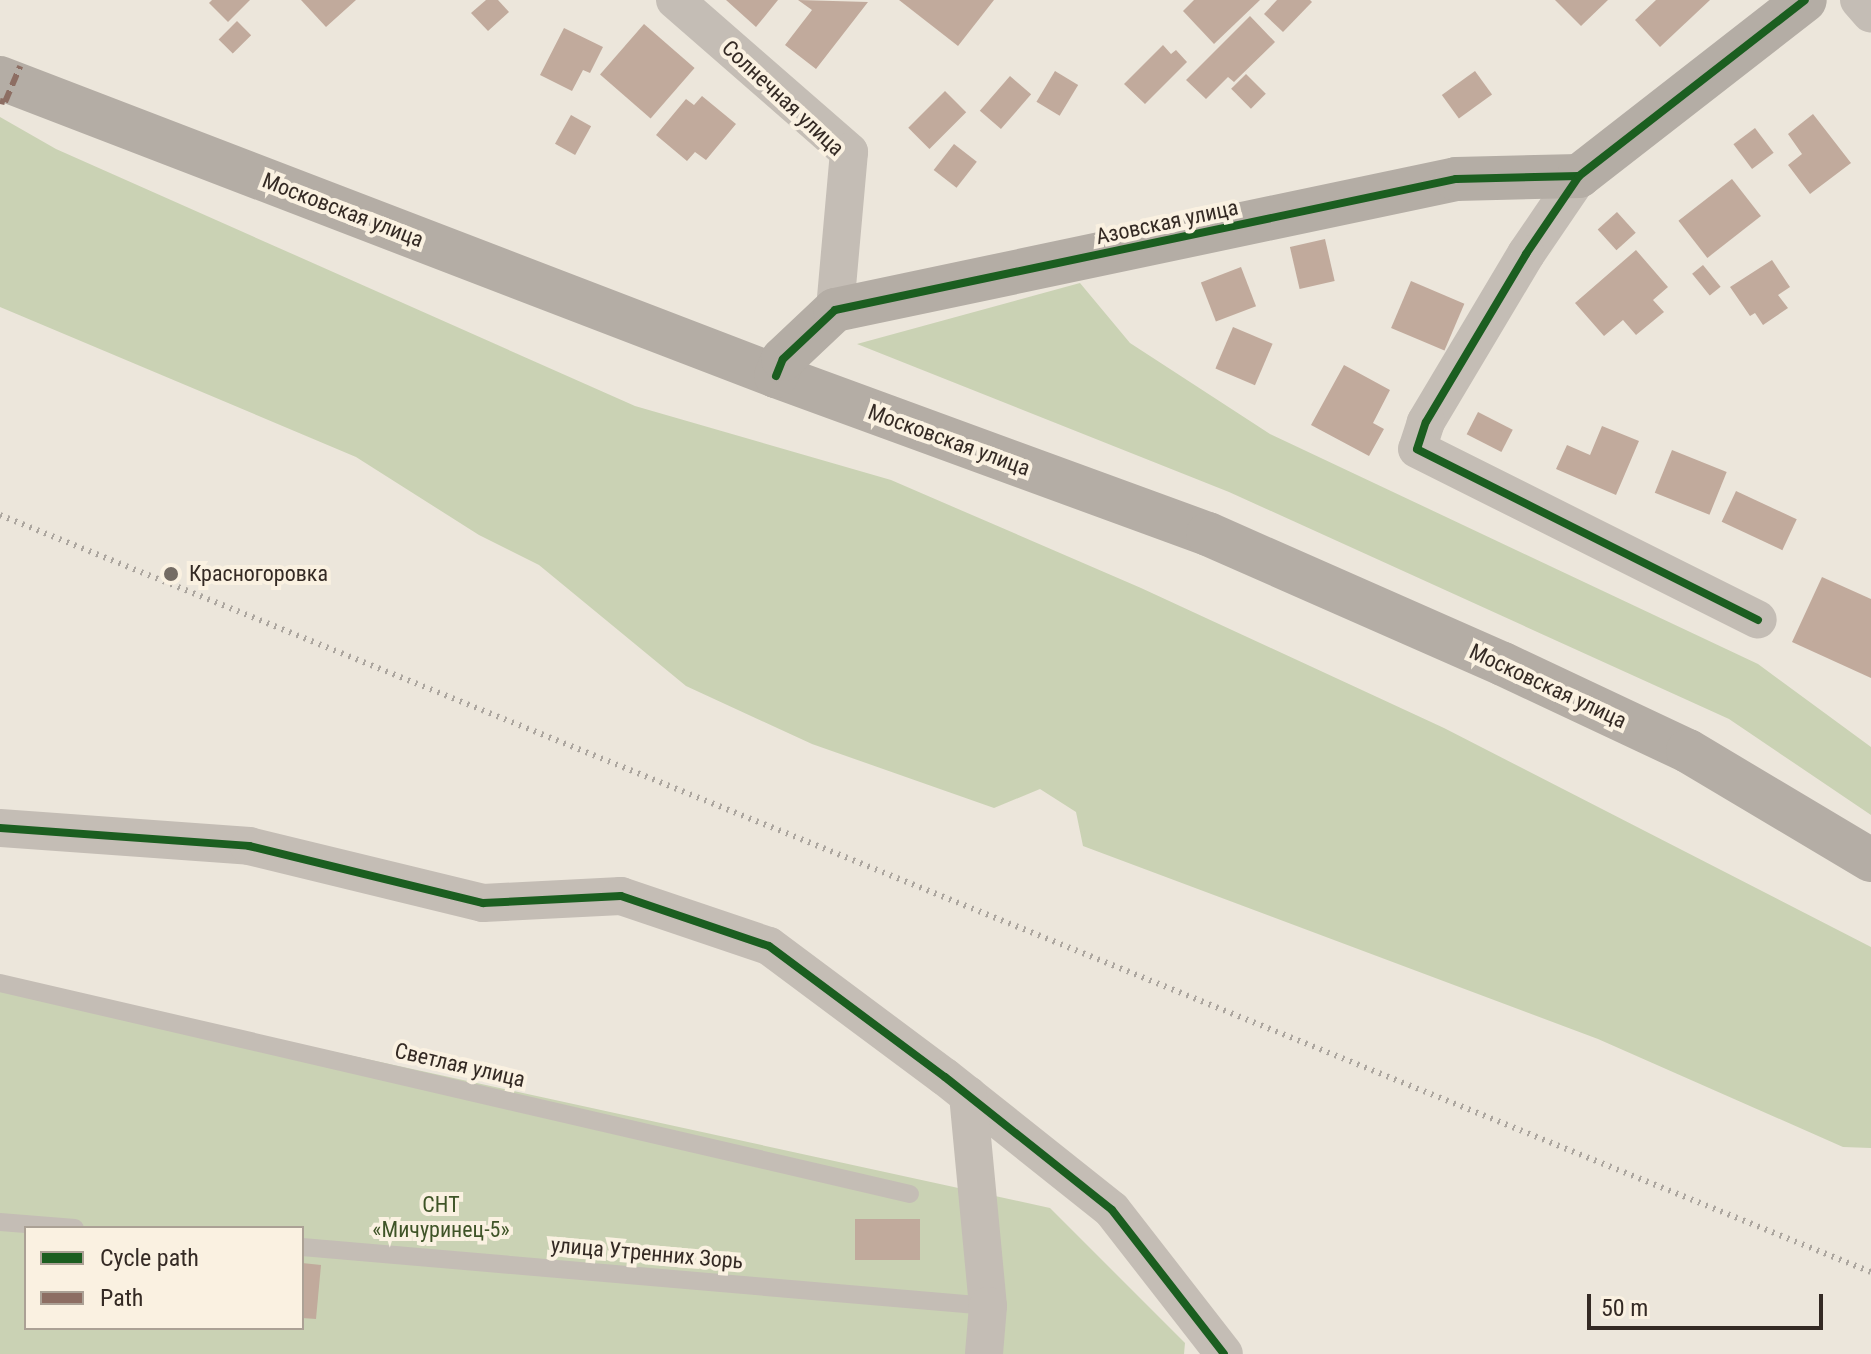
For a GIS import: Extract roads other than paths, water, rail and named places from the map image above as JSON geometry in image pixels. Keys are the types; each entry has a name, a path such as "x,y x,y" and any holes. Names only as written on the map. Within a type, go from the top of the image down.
{"main road":[{"path":"1579,176 1805,0"},
{"name":"Московская улица","path":"0,57 780,368 1208,534 1489,658 1688,751 1871,860"},
{"name":"Московская улица","path":"0,78 780,368 1243,529 1511,647 1697,734 1871,837"},
{"name":"Азовская улица","path":"835,310 1456,179 1579,176"},
{"path":"780,368 835,310"}],"street":[{"name":"Солнечная улица","path":"675,0 849,152 835,310"},
{"path":"1859,0 1871,14"},
{"path":"1579,176 1526,254 1426,422 1417,449 1758,620"},
{"path":"0,828 249,846 483,903 621,896 769,946 968,1095 1112,1210 1224,1354"},
{"path":"968,1095 988,1306 984,1354"}],"lane":[{"name":"Светлая улица","path":"0,983 910,1194"},
{"path":"0,1222 50,1226"},
{"name":"улица Утренних Зорь","path":"304,1247 988,1306"}],"railway":[{"path":"0,515 1871,1272"}],"place":[{"name":"Красногоровка","path":"171,574"}],"park label":[{"name":"СНТ «Мичуринец-5»","path":"441,1216"}]}
